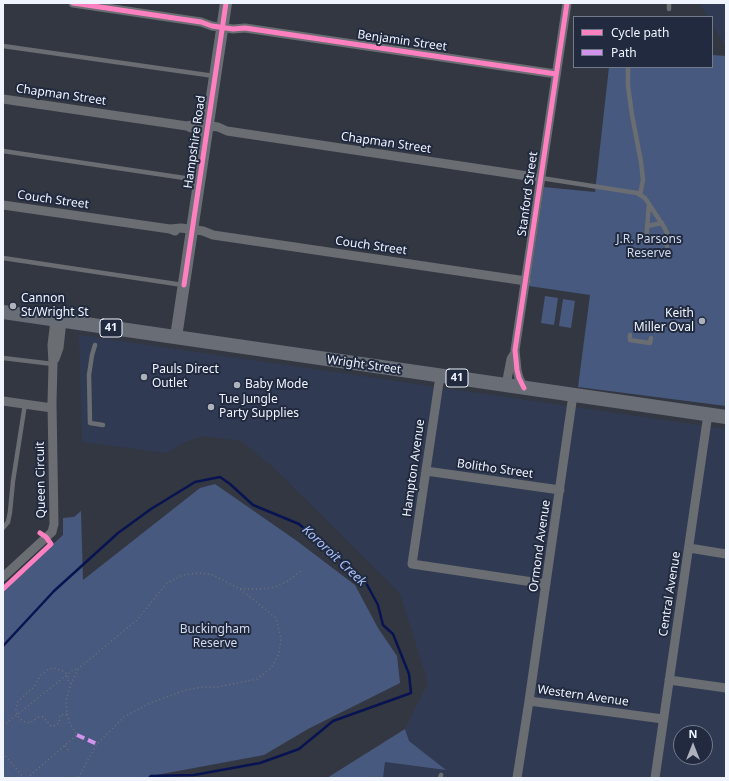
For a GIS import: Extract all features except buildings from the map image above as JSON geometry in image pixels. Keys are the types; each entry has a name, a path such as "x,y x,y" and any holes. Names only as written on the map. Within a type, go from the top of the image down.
{"main road":[{"name":"Wright Street","path":"3,312 726,417"}],"street":[{"name":"Benjamin Street","path":"73,3 201,22 212,21 223,25 234,24 245,28 556,74"},
{"name":"Hampshire Road","path":"176,337 226,3"},
{"name":"Stanford Street","path":"524,388 517,370 515,350 567,3"},
{"name":"Chapman Street","path":"3,99 187,126 198,124 208,128 218,127 227,131 541,178"},
{"name":"Couch Street","path":"3,205 170,229 181,228 192,232 203,231 213,235 526,281"},
{"name":"Queen Circuit","path":"3,577 52,532 54,524 52,405 53,364 59,348 59,320"},
{"name":"Stanford Street","path":"506,385 511,359 515,350"},
{"name":"Hampton Avenue","path":"440,376 412,564 546,584"},
{"name":"Ormond Avenue","path":"529,701 573,395"},
{"path":"4,401 52,405"},
{"name":"Central Avenue","path":"655,778 708,414"},
{"name":"Bolitho Street","path":"426,471 560,490"},
{"path":"689,548 726,554"},
{"path":"669,680 726,688"},
{"name":"Western Avenue","path":"518,778 529,701 663,719"}],"lane":[{"path":"669,3 669,9"},
{"path":"3,46 215,76"},
{"path":"628,68 628,86 643,180 640,195"},
{"path":"3,151 200,180"},
{"path":"541,178 637,193 645,198 662,223 667,233 667,246"},
{"path":"646,242 649,204"},
{"path":"647,226 662,223"},
{"path":"3,258 184,285"},
{"path":"630,335 630,340 650,343 651,338"},
{"path":"95,345 89,375 90,423 103,425"},
{"path":"3,358 53,364"},
{"path":"3,528 8,522 13,481 29,404"}],"path":[{"path":"240,589 261,589 275,586 286,582 301,571"},
{"path":"3,726 73,670 79,668 136,620 167,583 183,575 200,573 213,575 240,589 276,618 281,639 279,654 271,668 257,679 218,687 203,687 186,690 150,703 124,717 97,744 78,778"},
{"path":"67,714 60,714 59,723 51,726 43,717 39,717 30,723 22,721 17,715 16,709 18,700 34,687 44,671 54,668 68,674"},
{"path":"27,778 77,735 70,724 67,714 66,701 71,683 79,668"},
{"path":"68,674 68,680 71,683"},
{"path":"65,746 68,750"},
{"path":"3,753 24,778"}],"shaded area":[{"path":"699,3 726,3 726,47 713,26 713,16 707,16"},
{"path":"79,335 726,429 726,778 383,778 385,762 445,770 409,741 405,729 428,683 400,593 273,467 241,441 203,436 182,443 167,453 82,442"}],"green space":[{"name":"J.R. Parsons Reserve","path":"713,55 726,56 726,406 578,387 590,295 529,286 544,187 595,192 609,68 713,68"},
{"path":"545,296 558,298 554,325 541,323"},
{"path":"563,299 575,301 571,328 559,326"},
{"name":"Buckingham Reserve","path":"215,484 297,541 355,585 378,628 397,656 400,683 308,729 264,755 151,776 149,778 3,778 3,590 63,535 63,518 74,517 81,511 83,580 200,488"},
{"path":"405,729 409,741 446,770 385,762 383,778 327,778"}],"waterway":[{"name":"Kororoit Creek","path":"3,646 54,591 118,533 151,509 195,482 220,477 253,505 299,524 365,581 378,605 383,625 393,634 409,674 411,693 333,721 299,749 260,763 194,775 151,776 149,778"}],"marked path":[{"path":"77,735 97,744"}],"cycle path":[{"path":"73,3 201,22 212,26 233,29 245,28 556,74"},
{"path":"184,285 226,3"},
{"path":"524,388 517,370 515,350 567,3"},
{"path":"3,589 51,544 46,537 40,533"}],"place":[{"name":"Cannon St/Wright St","path":"13,306"},
{"name":"Keith Miller Oval","path":"702,321"},
{"name":"Pauls Direct Outlet","path":"144,377"},
{"name":"Baby Mode","path":"237,385"},
{"name":"Tue Jungle Party Supplies","path":"211,407"}]}
